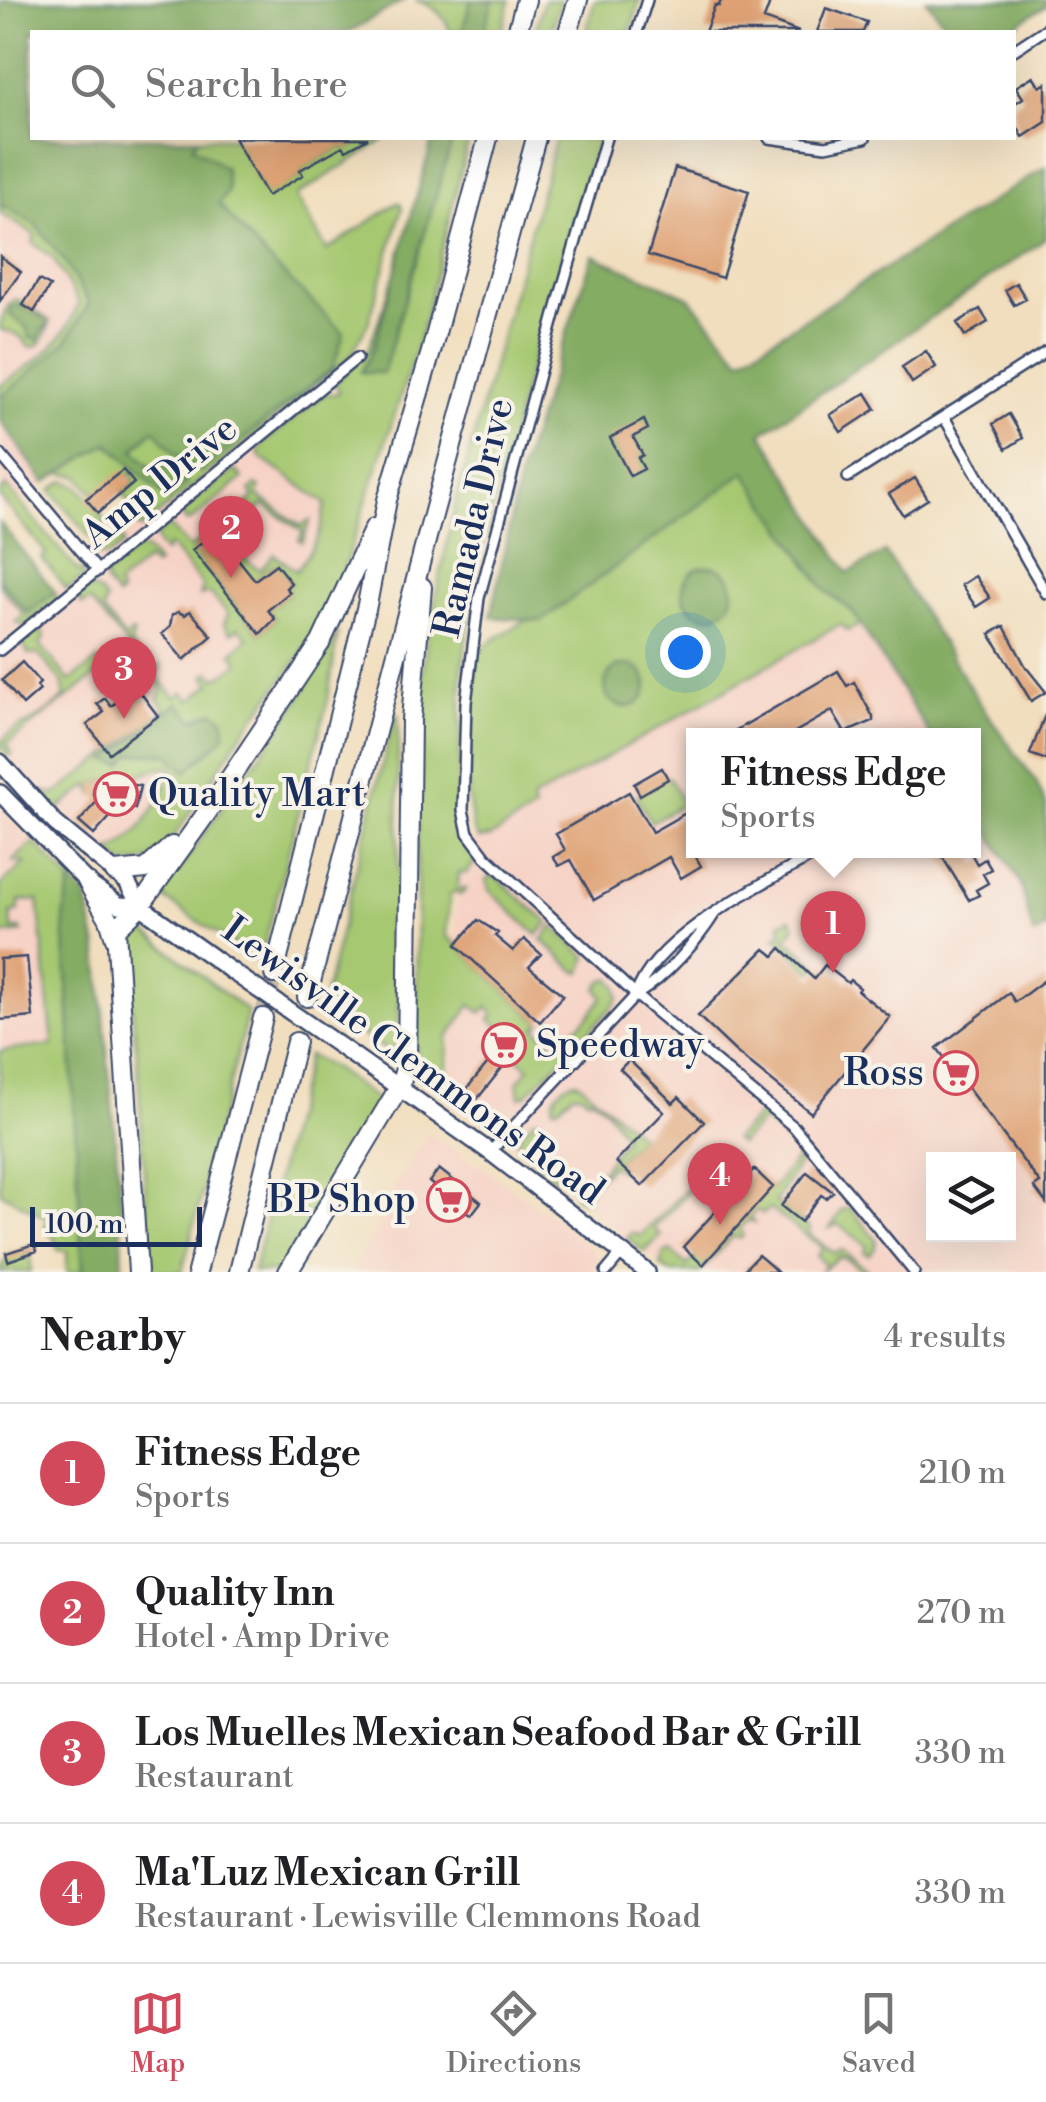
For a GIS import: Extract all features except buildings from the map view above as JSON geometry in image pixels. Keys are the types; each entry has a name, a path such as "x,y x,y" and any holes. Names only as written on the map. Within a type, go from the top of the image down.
{"highway":[{"path":"518,30 526,0"},
{"path":"569,30 578,0"},
{"path":"274,974 367,605 387,500 487,140"},
{"path":"307,996 535,140"},
{"path":"115,938 120,922 140,906 321,642 387,500"},
{"path":"288,1272 400,1086 407,1062 411,720 427,536"},
{"path":"115,872 138,871 155,864 208,811"},
{"path":"88,883 115,938 138,1272"},
{"path":"197,1272 262,1018"},
{"path":"238,1272 296,1042"}],"main road":[{"name":"Lewisville Clemmons Road","path":"0,762 55,823 128,882 140,906 400,1086 647,1272"},
{"name":"Lewisville Clemmons Road","path":"0,792 88,883 119,905 140,906"}],"street":[{"path":"639,30 648,0"},
{"path":"1016,49 1046,29"},
{"name":"Ramada Drive","path":"605,140 480,598 466,703 462,810 468,833 478,850 636,996 794,1127 914,1272"},
{"path":"783,140 826,146 855,140"},
{"path":"848,477 1046,352"},
{"name":"Amp Drive","path":"0,650 356,358"},
{"path":"944,417 1046,593"},
{"path":"0,454 98,571"},
{"path":"490,1152 636,996 641,978 690,928 810,858"},
{"path":"606,1272 622,1253"}],"shaded area":[{"path":"0,204 36,224 89,303 65,343 0,398"},
{"path":"0,420 45,483 0,513"},
{"path":"246,438 344,497 277,635 119,864 46,801 0,746 0,577 30,612"},
{"path":"852,611 925,728 686,728 686,858 981,858 981,819 1046,924 1046,1272 670,1272 444,1088 452,1070 457,867 477,832"},
{"path":"0,807 71,881 64,918 71,1052 0,1058"},
{"path":"428,1133 510,1186 592,1247 598,1259 592,1272 351,1272 377,1229 398,1180"}],"green space":[{"path":"404,0 352,30 30,30 30,140 196,140 192,146 225,168 228,191 219,204 256,247 344,333 333,368 200,472 175,454 154,429 134,449 150,467 170,468 187,483 167,499 108,443 45,483 0,420 0,398 66,342 89,303 36,225 0,204 0,3"},
{"path":"415,0 471,0 463,30 449,30 427,5"},
{"path":"471,0 493,0 485,30 463,30"},
{"path":"493,0 510,0 502,30 484,30"},
{"path":"544,0 561,0 552,30 536,30"},
{"path":"595,0 640,0 631,30 587,30"},
{"path":"926,0 1046,0 1046,5 1008,30 950,30"},
{"path":"196,140 235,140 267,195 303,175 300,170 343,146 346,150 364,140 384,140 296,196 327,250 397,203 402,208 369,321 351,356 141,529 132,520 138,513 122,494 134,484 132,473 94,493 78,476 58,473 108,443 168,499 186,484 170,468 150,467 134,449 155,429 175,454 256,247 218,204 192,146"},
{"path":"432,140 452,140 383,373 361,372 374,347"},
{"path":"452,140 469,140 421,334 339,584 300,656 237,741 178,831 152,860 125,865 108,852 140,828 156,805 172,769 168,766 128,779 96,782 93,793 90,785 57,810 42,794 47,791 53,796 166,710 158,699 163,689 90,601 82,605 77,597 89,588 98,591 106,600 103,611 126,639 134,633 131,645 152,670 161,665 158,677 175,697 183,692 191,700 211,683 205,676 210,672 216,678 236,666 238,660 232,653 248,638 239,628 231,633 224,624 228,614 210,593 200,596 203,586 172,548 161,550 155,537 168,525 190,548 220,525 216,519 219,515 226,523 192,551 260,634 275,619 268,610 289,593 286,588 291,583 275,564 249,586 222,538 236,530 240,540 234,551 260,570 274,554 296,571 312,548 326,504 258,452 323,395 339,393 336,382 368,350 392,282 374,347 362,372 383,373"},
{"path":"555,140 597,140 477,566 462,670 458,815 463,837 478,858 467,873 459,873 458,887 466,889 460,895 455,891 450,896 446,935 541,1023 536,1028 556,1047 603,997 597,989 602,981 610,978 619,997 520,1097 518,1082 529,1068 513,1054 521,1044 490,1019 494,1014 487,1007 482,1013 471,1005 448,1038 447,1076 443,1085 427,1073 416,1053 418,721 427,636 457,497"},
{"path":"1046,167 1046,237 762,433 848,573 885,552 981,705 1036,782 1046,804 1046,928 1033,935 1021,884 981,819 981,728 926,728 852,611 825,590 745,472 541,621 491,617 521,467 593,255 689,297 741,359"},
{"path":"0,204 36,224 89,303 66,342 0,398 0,386 56,342 79,303 53,258 33,243 35,235 0,213"},
{"path":"17,299 49,320 44,321 22,305 22,323 39,334 50,324 35,347 0,329 5,312"},
{"path":"22,305 50,322 38,340 29,337 27,328 10,315 11,307"},
{"path":"235,470 243,478 191,521 186,521 182,515 185,508"},
{"path":"745,471 825,590 852,611 861,624 847,631 841,624 532,800 534,810 491,837 479,839 473,828 468,794 468,735 477,655 487,644 526,620 541,621","holes":["730,577 731,599 718,613 703,616 682,594 686,578","622,665 641,671 647,684 643,697 611,672"]},
{"path":"64,481 78,487 88,498 107,523 102,528 111,539 117,534 123,541 109,556 100,556 100,549 51,490"},
{"path":"256,485 260,488 257,495 301,526 310,521 303,542 299,540 303,532 263,504 245,526 229,508 235,504 241,509 254,498 250,491"},
{"path":"6,486 78,571 83,570 83,578 67,590 42,558 46,553 0,497"},
{"path":"0,523 55,592 28,613 0,580"},
{"path":"137,548 147,550 157,564 147,560 117,586 121,593 117,597 105,575"},
{"path":"708,566 726,573 733,591 726,609 708,616 690,609 683,591 690,573"},
{"path":"0,580 28,613 55,592 58,599 24,626 16,622 24,614 0,586"},
{"path":"39,628 45,637 40,644 70,681 98,660 105,669 7,744 12,754 8,756 0,745 8,735 65,697 62,682 39,655 28,654 23,644"},
{"path":"338,632 328,699 260,962 166,900 163,892 297,703"},
{"path":"626,665 641,671 647,686 641,701 626,707 611,701 605,686 611,671"},
{"path":"178,703 194,720 214,711 224,719 225,736 186,772 167,754 131,754 122,764 106,760"},
{"path":"395,714 399,1044 391,1053 343,1022 324,998"},
{"path":"669,777 683,804 651,822 636,796"},
{"path":"34,842 71,881 64,918 83,1272 67,1272 67,1251 58,1250 55,1239 45,1228 48,1219 0,1192 0,1051 53,1045 38,900 19,901 19,911 11,913 12,929 22,932 0,935 0,886 25,863 13,861"},
{"path":"494,875 549,923 537,935 489,890 486,880"},
{"path":"71,881 86,895 98,952 121,1203 123,1272 83,1272 64,918"},
{"path":"791,918 795,927 786,938 818,967 814,971 775,936 783,932 780,923"},
{"path":"553,926 587,957 582,972 577,972 542,940"},
{"path":"135,931 146,932 248,1012 182,1272 150,1272 128,971 129,937"},
{"path":"308,1055 379,1101 280,1272 253,1272"},
{"path":"577,1081 641,1136 616,1161 621,1167 618,1170 612,1165 582,1201 575,1197 574,1190 595,1180 625,1137 606,1109 592,1097 573,1093 553,1107 560,1090"},
{"path":"762,1112 804,1156 775,1202 810,1228 809,1234 834,1253 842,1250 870,1272 863,1272 839,1257 820,1272 826,1265 817,1256 823,1248 770,1209 763,1214 757,1210 750,1217 754,1222 748,1220 740,1228 741,1239 733,1236 700,1272 670,1272 660,1265 664,1253 671,1251 687,1265 773,1187 801,1153 763,1120 740,1144 734,1139"},
{"path":"534,1119 540,1119 542,1125 534,1143 560,1169 558,1178 553,1178 518,1144 520,1135"},
{"path":"724,1150 654,1228 661,1236 644,1252 627,1238 633,1232 640,1236"},
{"path":"850,1208 876,1239 869,1255 864,1252 867,1246 838,1224 830,1228 842,1210"},
{"path":"24,1254 31,1256 31,1272 0,1272 5,1260"}],"tunnel":[{"path":"263,1018 274,974"}],"place":[{"name":"Quality Inn","path":"231,578"},
{"name":"Los Muelles Mexican Seafood Bar & Grill","path":"124,719"},
{"name":"Quality Mart","path":"116,794"},
{"name":"Fitness Edge","path":"833,973"},
{"name":"Speedway","path":"504,1045"},
{"name":"Ross","path":"956,1073"},
{"name":"BP Shop","path":"449,1200"},
{"name":"Ma'Luz Mexican Grill","path":"720,1225"}]}
